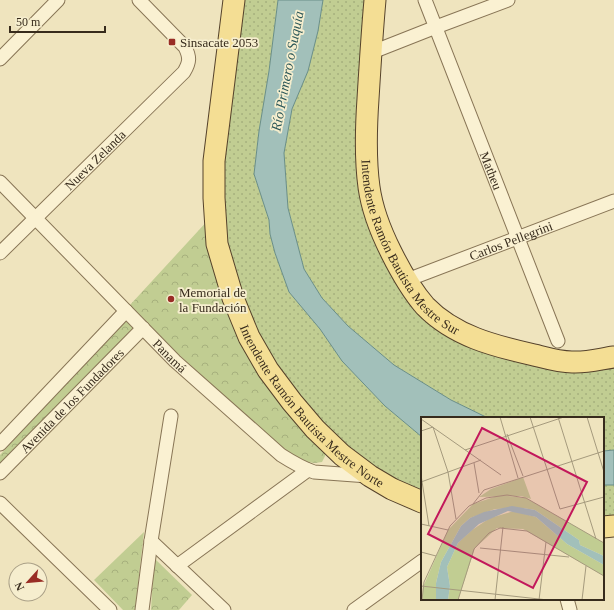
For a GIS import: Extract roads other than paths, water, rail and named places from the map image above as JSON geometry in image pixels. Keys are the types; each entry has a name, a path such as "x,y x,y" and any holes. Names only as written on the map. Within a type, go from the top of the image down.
{"main road":[{"name":"Intendente Ramón Bautista Mestre Norte","path":"234,0 214,161 214,198 217,244 232,298 249,337 268,370 315,429 342,455 370,476 392,489 421,502"},
{"name":"Intendente Ramón Bautista Mestre Sur","path":"375,0 370,53 366,129 369,188 387,244 416,294 439,318 459,331 479,340 510,350 567,362 579,362 614,357"},
{"path":"604,527 614,526"}],"street":[{"path":"0,59 58,0"},
{"name":"Nueva Zelanda","path":"0,253 184,72 188,64 189,55 185,47 139,0"},
{"name":"Matheu","path":"425,0 558,341"},
{"path":"370,53 508,0"},
{"name":"Panamá","path":"0,182 176,361 281,455 308,470 320,473 370,476"},
{"name":"Carlos Pellegrini","path":"407,280 614,201"},
{"name":"Avenida de los Fundadores","path":"0,444 126,311"},
{"name":"Avenida de los Fundadores","path":"0,472 143,328"},
{"path":"142,610 171,416"},
{"path":"177,566 308,470"},
{"path":"0,503 110,610"},
{"path":"152,541 224,610"},
{"path":"354,610 421,562"},
{"path":"567,600 570,610"}],"water":[{"name":"Río Primero o Suquía","path":"278,0 323,0 318,31 308,71 292,109 284,153 288,208 304,269 322,298 348,326 394,365 451,400 486,417 421,417 421,436 385,406 342,361 320,329 289,292 275,253 270,234 269,220 254,174 259,131 269,71"},
{"path":"614,450 614,485 604,485 604,451"}],"place":[{"name":"Sinsacate 2053","path":"172,42"},
{"name":"Memorial de la Fundación","path":"171,299"}]}
